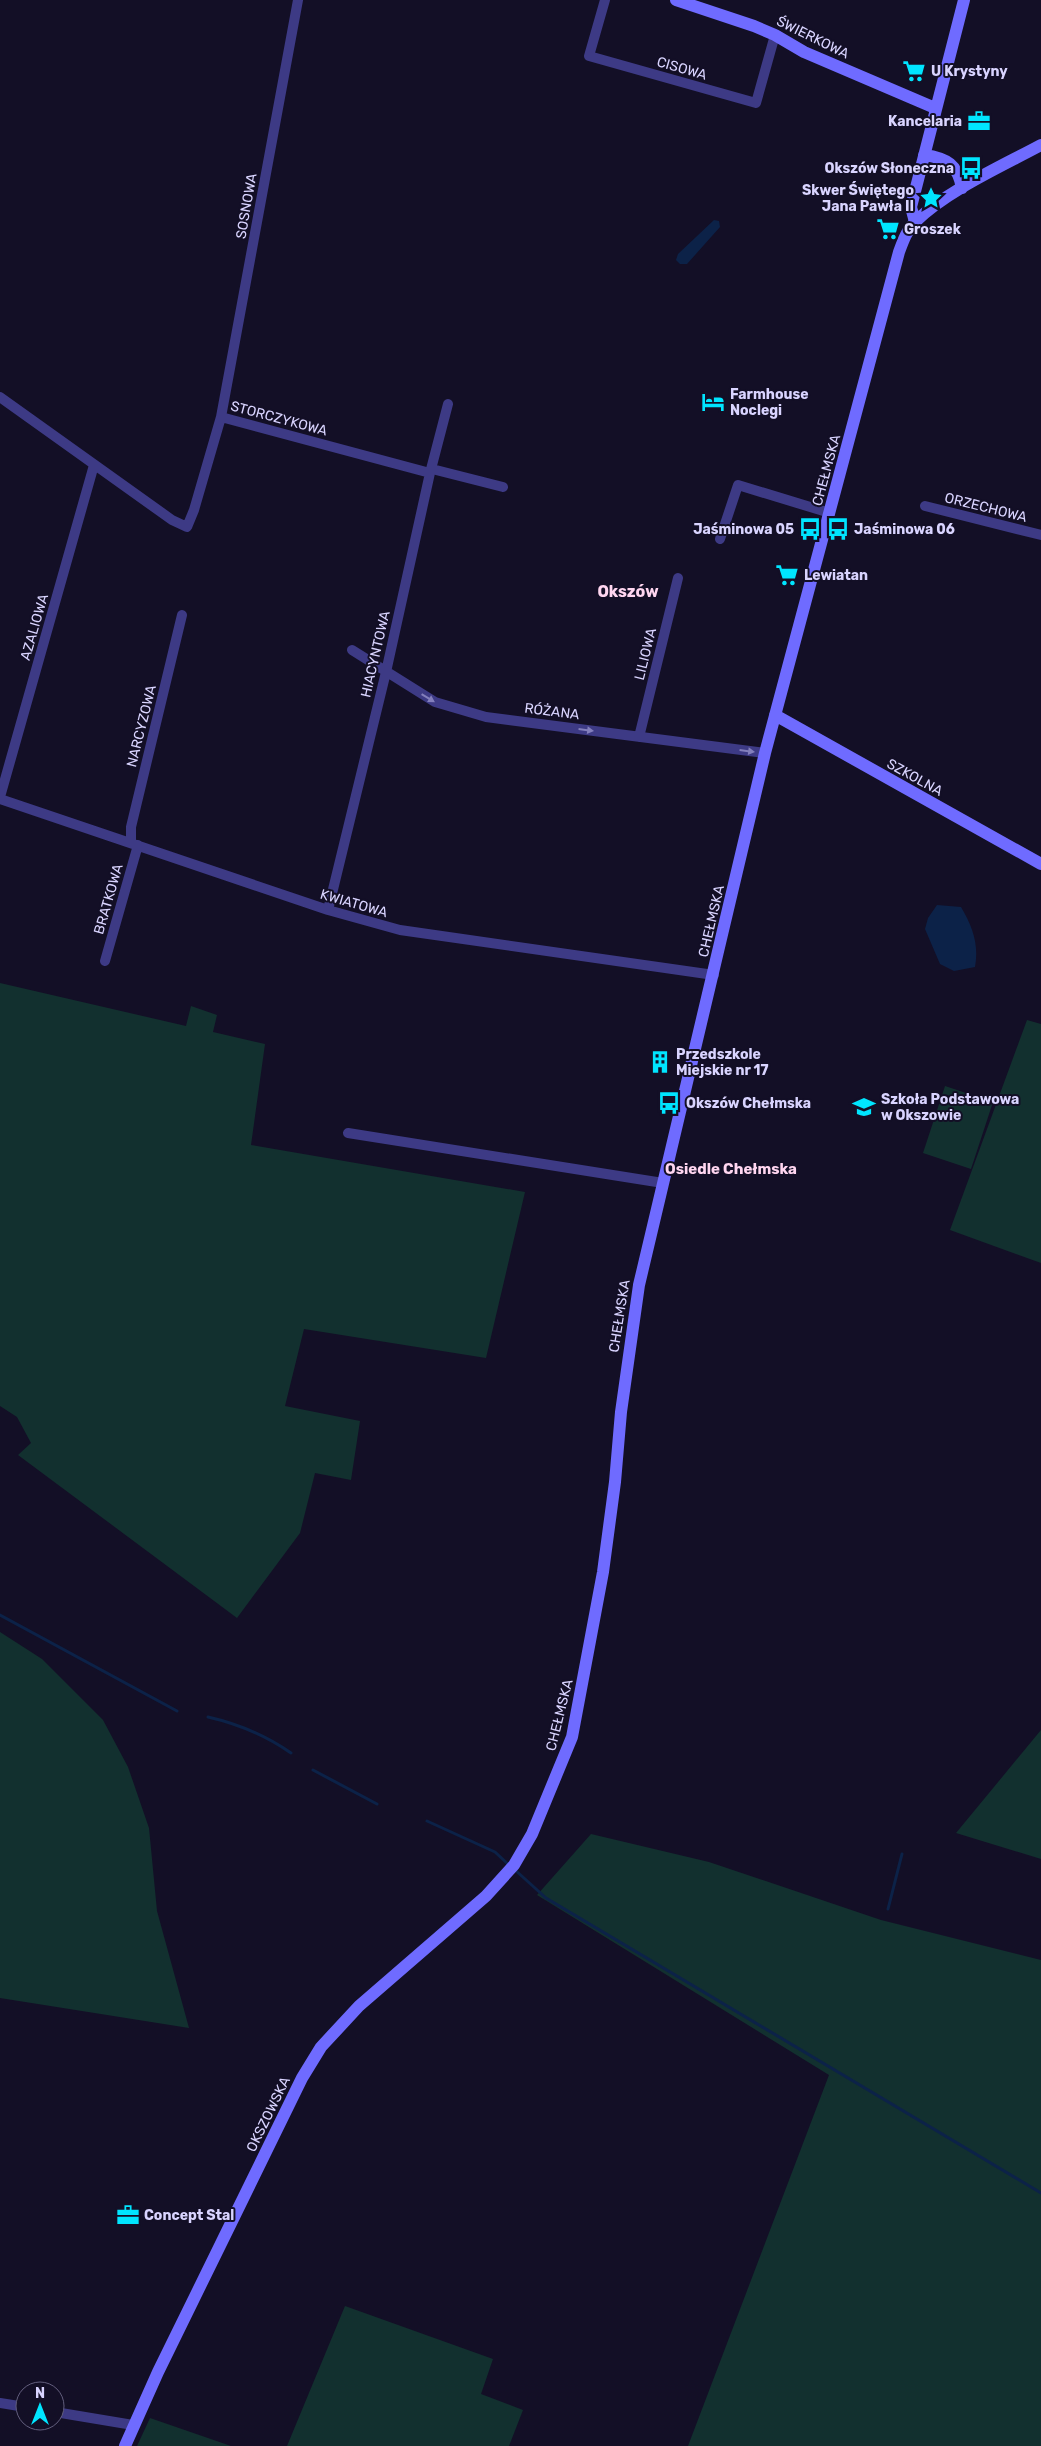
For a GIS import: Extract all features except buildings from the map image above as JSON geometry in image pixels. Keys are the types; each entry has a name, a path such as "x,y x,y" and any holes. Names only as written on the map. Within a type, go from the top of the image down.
{"main road":[{"name":"ŚWIERKOWA","path":"676,0 775,35 804,52 935,108"},
{"path":"964,0 911,207 915,222 962,188 1041,146"},
{"path":"924,155 937,157 950,164 960,175 962,188"},
{"name":"CHEŁMSKA","path":"520,1855 541,1817 567,1752 580,1702 603,1572 636,1299 765,753 899,252 905,235 915,222"},
{"name":"SZKOLNA","path":"775,715 1041,864"},
{"name":"OKSZOWSKA","path":"125,2446 133,2425 295,2093 321,2047 347,2018 486,1896 507,1874 520,1855"}],"street":[{"name":"SOSNOWA","path":"221,417 298,0"},
{"name":"CISOWA","path":"605,0 589,56 756,102 775,35"},
{"name":"STORCZYKOWA","path":"0,397 172,520 187,527 194,510 221,417 431,471 503,487"},
{"name":"HIACYNTOWA","path":"328,910 386,672 448,404"},
{"name":"AZALIOWA","path":"0,798 94,465"},
{"path":"720,539 738,485 830,513"},
{"name":"ORZECHOWA","path":"925,506 1041,535"},
{"name":"LILIOWA","path":"639,737 678,578"},
{"name":"NARCYZOWA","path":"134,844 131,827 182,615"},
{"name":"RÓŻANA","path":"352,650 435,702 486,717 765,753"},
{"name":"KWIATOWA","path":"0,798 328,910 400,930 714,975"},
{"name":"BRATKOWA","path":"105,961 134,844"},
{"path":"348,1133 663,1183"},
{"path":"0,2403 15,2405"},
{"path":"65,2414 133,2425"}],"green space":[{"path":"0,983 186,1026 191,1006 217,1015 213,1032 265,1044 251,1145 525,1192 486,1358 304,1329 285,1406 360,1421 351,1480 315,1473 300,1533 237,1618 18,1455 31,1443 17,1417 0,1406"},
{"path":"1027,1020 1041,1024 1041,1263 950,1230"},
{"path":"945,1086 993,1102 971,1169 923,1153"},
{"path":"0,1632 42,1659 103,1720 128,1767 149,1828 157,1911 189,2028 0,1998"},
{"path":"1041,1730 1041,1859 956,1833"},
{"path":"591,1834 709,1862 881,1920 1041,1960 1041,2446 688,2446 829,2075 537,1895"},
{"path":"345,2306 493,2359 481,2394 523,2410 509,2446 287,2446"},
{"path":"150,2418 231,2446 137,2446"}],"water":[{"path":"714,220 719,221 720,227 687,264 680,264 676,260 678,254"},
{"path":"937,905 961,907 974,936 976,951 975,967 954,971 940,964 925,929 928,918"}],"waterway":[{"path":"0,1615 177,1711"},
{"path":"208,1717 251,1731 291,1753"},
{"path":"313,1770 377,1804"},
{"path":"427,1821 495,1852 509,1865"},
{"path":"888,1909 902,1854"},
{"path":"514,1869 546,1898 1041,2193"}],"place":[{"name":"U Krystyny","path":"914,71"},
{"name":"Kancelaria","path":"979,121"},
{"name":"Okszów Słoneczna","path":"971,168"},
{"name":"Skwer Świętego Jana Pawła II","path":"931,198"},
{"name":"Groszek","path":"888,229"},
{"name":"Farmhouse Noclegi","path":"713,402"},
{"name":"Jaśminowa 05","path":"810,529"},
{"name":"Jaśminowa 06","path":"838,529"},
{"name":"Lewiatan","path":"787,575"},
{"name":"Przedszkole Miejskie nr 17","path":"660,1062"},
{"name":"Okszów Chełmska","path":"669,1103"},
{"name":"Szkoła Podstawowa w Okszowie","path":"864,1107"},
{"name":"Concept Stal","path":"128,2215"}],"district":[{"name":"Okszów","path":"628,591"},
{"name":"Osiedle Chełmska","path":"731,1169"}]}
